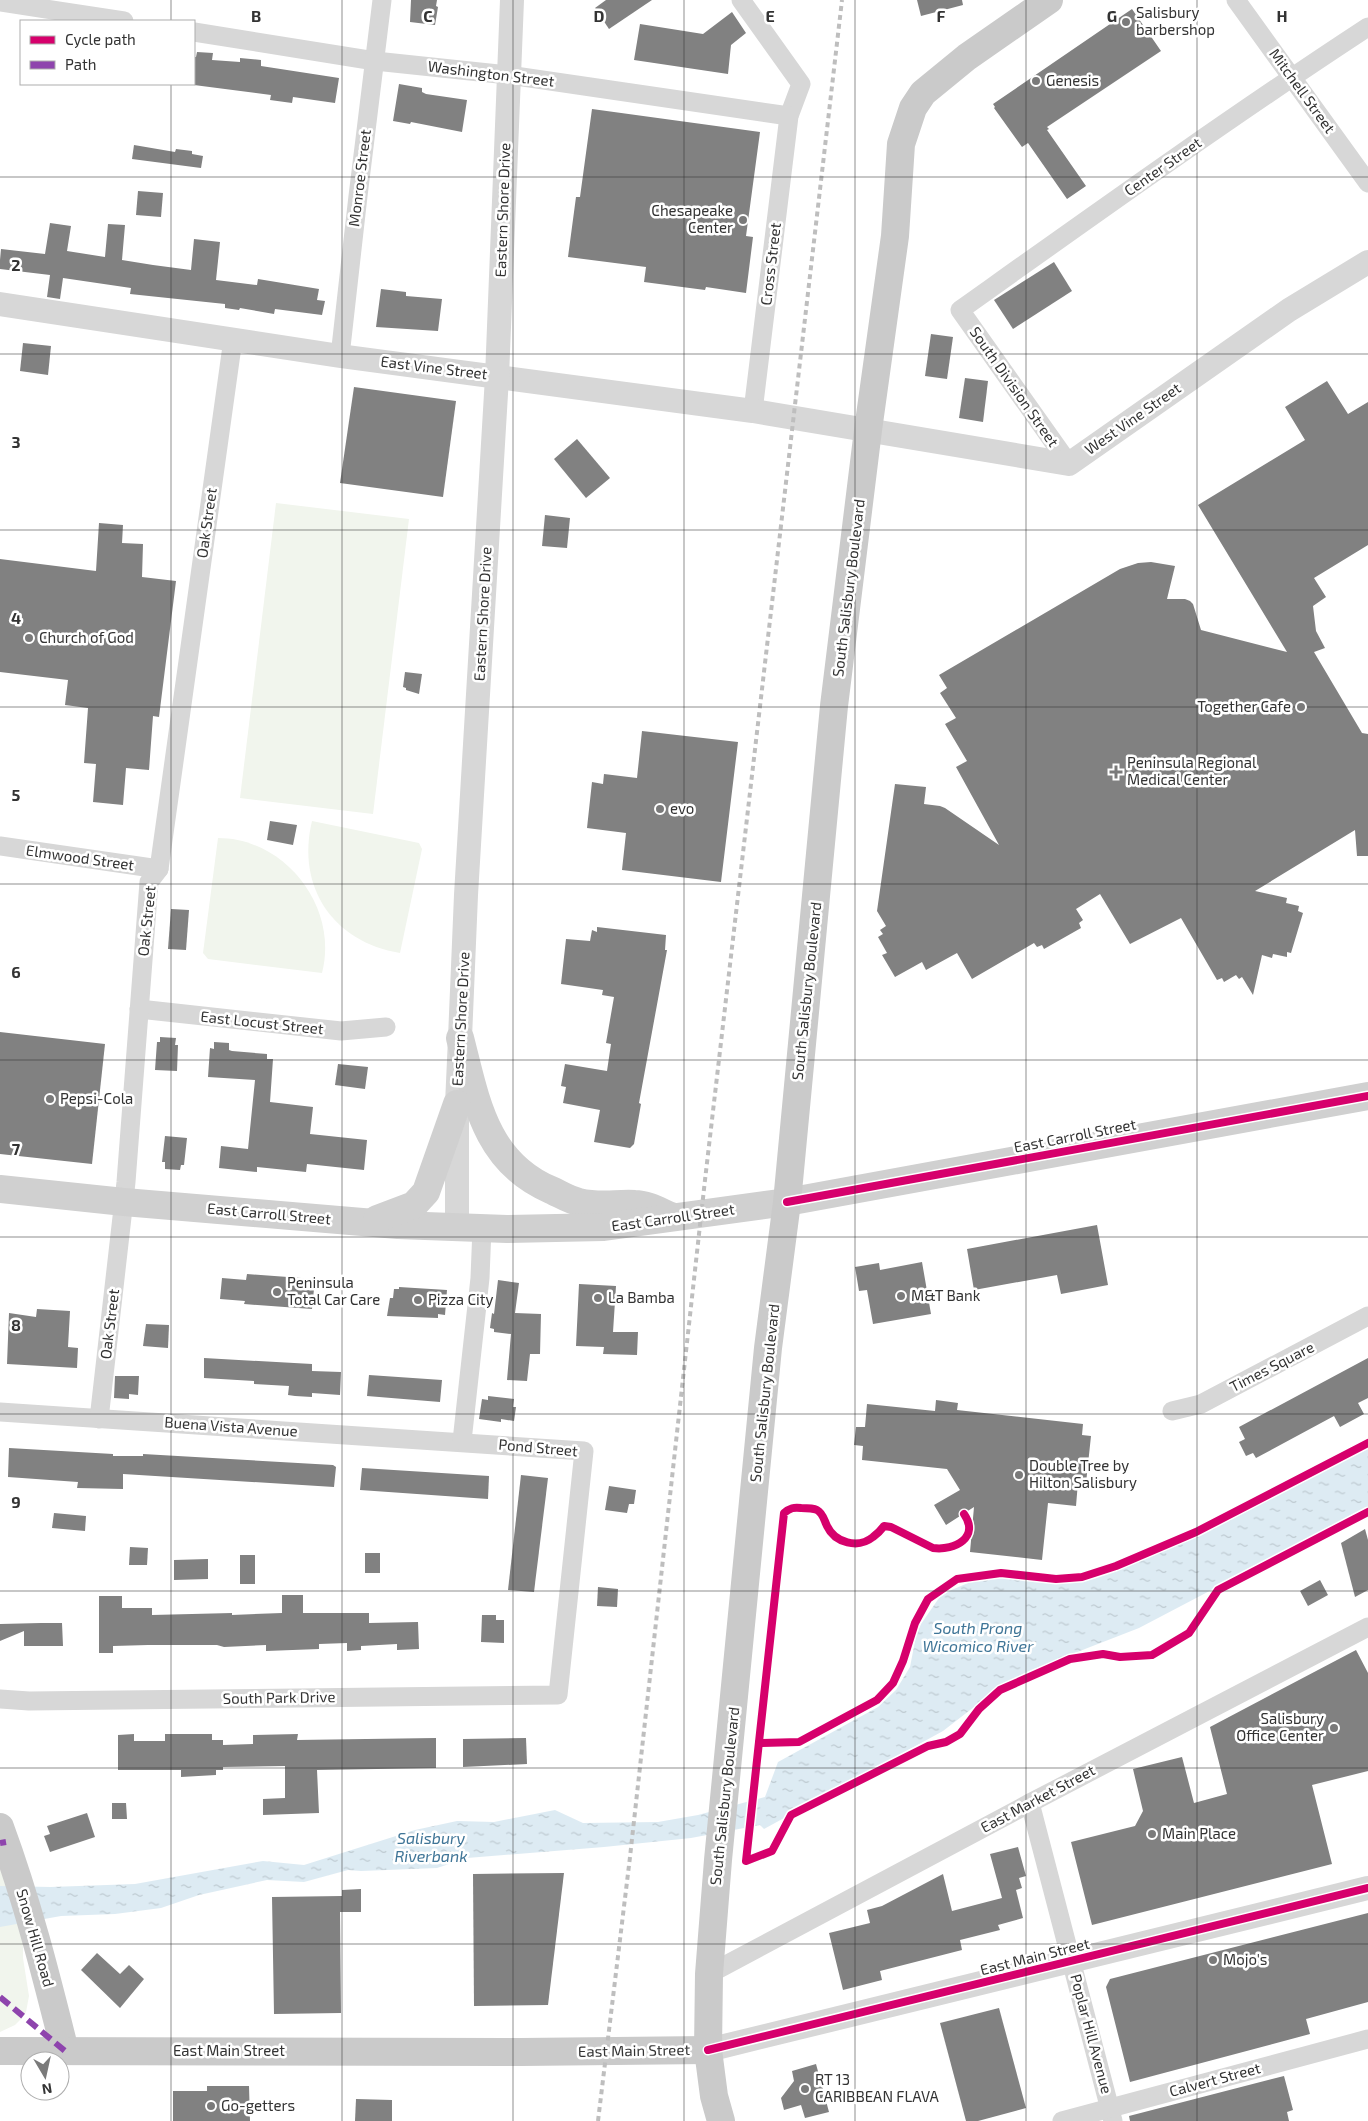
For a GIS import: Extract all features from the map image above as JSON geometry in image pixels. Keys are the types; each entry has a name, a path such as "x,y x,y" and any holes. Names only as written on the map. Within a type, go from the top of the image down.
{"main road":[{"name":"South Salisbury Boulevard","path":"721,2121 714,2096 708,2050 709,1974 718,1860 768,1348 787,1202 834,706 868,430 895,236 901,144 913,108 923,93 967,57 1048,0"},
{"path":"460,1038 479,1112 494,1143 513,1168 532,1182 577,1202 604,1206 637,1204 678,1218"},
{"name":"East Carroll Street","path":"0,1189 124,1202 368,1223 470,1228 541,1229 604,1227 787,1202 1368,1096"},
{"path":"368,1223 414,1205 426,1192 457,1104"},
{"name":"Snow Hill Road","path":"0,1827 17,1874 65,2051"},
{"name":"East Main Street","path":"70,2051 521,2052 708,2050"},
{"name":"East Main Street","path":"0,2051 20,2051"}],"street":[{"name":"Monroe Street","path":"340,356 382,0"},
{"name":"Eastern Shore Drive","path":"470,1228 457,1104 466,894 497,377 512,0"},
{"path":"741,0 801,84 789,116"},
{"name":"Mitchell Street","path":"1236,0 1293,76 1368,183"},
{"path":"0,2 117,20"},
{"name":"Center Street","path":"960,310 1293,76 1368,27"},
{"name":"Washington Street","path":"195,32 375,61 508,75 789,116"},
{"name":"Cross Street","path":"753,411 789,116"},
{"name":"West Vine Street","path":"868,430 1069,464 1289,310 1368,262"},
{"name":"East Vine Street","path":"0,304 340,356 753,411 868,430"},
{"name":"South Division Street","path":"960,310 1069,464"},
{"name":"Oak Street","path":"99,1419 124,1202 149,882 159,869 233,339"},
{"name":"Elmwood Street","path":"0,846 159,869"},
{"name":"East Locust Street","path":"139,1009 342,1032 386,1027"},
{"path":"462,1441 480,1278 470,1228"},
{"name":"Times Square","path":"1172,1411 1201,1404 1368,1316"},
{"name":"Buena Vista Avenue","path":"0,1412 462,1441"},
{"name":"Pond Street","path":"462,1441 584,1451 558,1695"},
{"name":"East Market Street","path":"709,1974 1368,1626"},
{"name":"South Park Drive","path":"0,1699 558,1695"},
{"name":"Poplar Hill Avenue","path":"1030,1803 1112,2114"},
{"name":"East Main Street","path":"708,2050 1368,1888"},
{"name":"Calvert Street","path":"1062,2121 1112,2114 1368,2039"}],"shaded area":[{"path":"276,503 409,519 373,814 240,798"},
{"path":"312,821 419,843 422,849 400,953 376,947 356,937 338,924 325,908 315,889 310,868 308,845"},
{"path":"218,838 242,841 265,850 285,863 302,881 314,901 322,924 325,948 322,973 208,959 203,953"},
{"path":"0,1859 23,1937 23,1958 29,1996 26,2012 23,2017 15,2025 0,2032"}],"water":[{"name":"South Prong Wicomico River","path":"1368,1448 1368,1508 1139,1628 1031,1670 1005,1683 943,1731 764,1829 760,1825 691,1838 467,1858 437,1868 348,1870 304,1882 267,1880 199,1895 161,1908 115,1914 61,1916 0,1927 0,1886 51,1887 135,1884 263,1861 304,1865 415,1830 457,1821 494,1822 555,1810 583,1823 658,1822 698,1815 765,1797 778,1762 878,1707 896,1690 910,1667 916,1636 921,1624 939,1598 949,1591 980,1578 999,1577 1069,1582 1105,1573 1200,1532"}],"building":[{"path":"411,0 437,0 436,6 438,7 435,25 410,22"},
{"path":"606,0 652,0 609,29 595,8"},
{"path":"917,0 962,0 963,5 921,16"},
{"path":"1132,9 1161,51 1047,127 1049,129 1047,130 1086,186 1067,199 1028,143 1022,147 993,104"},
{"path":"732,12 746,33 731,45 728,74 634,60 640,24 703,34"},
{"path":"197,52 213,53 212,60 240,62 240,58 261,60 261,66 339,78 335,103 293,97 292,103 270,100 271,95 194,85"},
{"path":"399,84 422,88 422,92 426,94 467,100 462,132 411,122 410,124 393,121"},
{"path":"592,109 760,132 746,236 753,237 746,293 706,287 705,290 644,282 646,267 568,257 576,197 580,197"},
{"path":"134,145 175,152 176,149 192,151 192,154 203,156 201,168 132,159"},
{"path":"138,191 163,193 161,217 136,215"},
{"path":"50,223 71,226 67,251 105,257 108,224 125,225 122,260 191,270 194,239 220,242 216,280 257,285 258,279 319,289 317,300 325,301 322,315 275,309 274,314 240,308 239,310 225,308 225,304 130,294 131,288 63,278 60,299 47,297 50,275 0,269 0,260 1,249 45,254"},
{"path":"1054,262 1072,291 1013,329 994,300"},
{"path":"381,289 406,292 406,296 442,299 438,331 376,327"},
{"path":"931,334 953,337 947,379 925,376"},
{"path":"23,343 51,346 48,375 20,371"},
{"path":"965,378 988,381 983,422 959,418"},
{"path":"1327,381 1348,414 1368,402 1368,545 1314,578 1326,597 1313,606 1316,631 1325,648 1314,652 1362,733 1368,734 1368,856 1357,856 1355,830 1255,891 1287,898 1286,903 1299,906 1298,911 1303,913 1291,953 1287,952 1287,957 1273,954 1272,958 1262,955 1253,995 1242,977 1239,979 1236,975 1224,982 1222,978 1217,980 1181,918 1130,944 1100,894 1076,909 1083,920 1079,923 1081,928 1044,949 1042,945 1037,947 1034,943 972,979 957,953 926,970 922,962 895,977 882,955 887,953 878,937 883,934 880,930 886,926 877,911 895,784 926,787 924,804 945,808 999,845 956,767 967,761 945,724 956,718 940,693 947,688 939,675 1120,569 1138,563 1151,562 1175,566 1167,599 1185,599 1190,601 1193,604 1201,630 1287,652 1198,505 1305,440 1285,407"},
{"path":"354,387 456,401 443,497 340,483"},
{"path":"577,439 610,478 586,498 554,459"},
{"path":"545,515 570,518 567,548 542,546"},
{"path":"99,523 123,525 122,543 143,544 142,577 176,581 159,717 153,716 149,770 126,768 123,805 93,802 96,764 84,763 88,708 65,705 68,680 0,672 0,559 96,571"},
{"path":"405,672 422,674 419,694 406,690 403,687"},
{"name":"evo","path":"642,731 738,742 721,882 622,870 626,833 587,828 592,782 603,784 604,774 637,778"},
{"path":"270,821 297,825 293,845 267,840"},
{"path":"171,909 189,910 186,950 168,949"},
{"path":"597,927 666,935 665,950 667,950 639,1103 641,1104 634,1144 630,1148 594,1142 600,1110 563,1103 566,1087 561,1086 565,1064 607,1071 611,1044 606,1043 614,997 602,995 603,990 561,984 566,939 590,941 592,930 597,932"},
{"name":"Pepsi-Cola","path":"0,1032 105,1044 92,1164 0,1154"},
{"path":"160,1037 176,1038 175,1045 178,1045 177,1071 155,1070 157,1042 160,1042"},
{"path":"214,1042 229,1043 229,1050 232,1051 267,1054 267,1059 273,1059 270,1102 313,1107 310,1134 367,1140 364,1170 307,1164 306,1172 257,1167 257,1172 219,1168 221,1146 248,1149 255,1080 208,1077 210,1048 214,1049"},
{"path":"338,1064 368,1067 365,1089 335,1085"},
{"path":"165,1136 187,1138 184,1165 181,1165 180,1170 165,1169 165,1162 162,1162"},
{"path":"1097,1225 1108,1285 1061,1294 1057,1275 974,1290 967,1249"},
{"path":"922,1262 931,1314 873,1324 867,1290 859,1291 855,1267 879,1263 880,1270"},
{"path":"247,1274 315,1279 312,1309 244,1304 245,1301 220,1299 222,1278 246,1280"},
{"path":"498,1280 519,1283 515,1313 541,1314 540,1354 530,1354 527,1381 507,1380 511,1334 494,1332 494,1329 490,1328 492,1313 494,1314"},
{"path":"579,1284 616,1286 613,1332 638,1332 637,1355 603,1354 604,1347 576,1346"},
{"path":"399,1287 447,1290 445,1315 438,1314 438,1318 387,1316 390,1298 393,1298 394,1289 399,1289"},
{"path":"37,1309 70,1311 68,1347 78,1348 77,1368 7,1364 9,1313 36,1317"},
{"path":"146,1324 169,1325 168,1348 143,1346"},
{"path":"204,1358 312,1364 312,1371 341,1372 340,1395 312,1393 312,1397 295,1396 288,1395 289,1386 254,1384 254,1381 204,1378"},
{"path":"1368,1358 1368,1398 1358,1403 1364,1414 1340,1427 1334,1416 1256,1458 1253,1453 1246,1456 1239,1442 1245,1439 1239,1427"},
{"path":"369,1375 442,1380 440,1402 367,1396"},
{"path":"115,1376 139,1376 138,1395 129,1394 129,1399 114,1398"},
{"path":"488,1396 514,1399 513,1407 516,1407 514,1421 501,1419 501,1422 479,1419 482,1399 488,1400"},
{"name":"Double Tree by Hilton Salisbury","path":"936,1400 958,1403 957,1410 1083,1424 1082,1435 1091,1436 1086,1483 1078,1482 1076,1506 1048,1503 1042,1560 970,1552 974,1507 946,1525 934,1505 960,1490 947,1469 862,1460 863,1446 854,1445 856,1427 865,1427 867,1404 935,1411"},
{"path":"9,1448 113,1454 113,1456 143,1456 143,1454 333,1465 336,1467 334,1487 123,1474 123,1489 77,1488 78,1482 8,1477"},
{"path":"362,1468 489,1476 488,1499 360,1490"},
{"path":"521,1475 548,1478 534,1592 508,1590"},
{"path":"609,1486 636,1490 634,1504 629,1504 627,1513 605,1510"},
{"path":"54,1513 86,1516 85,1531 52,1528"},
{"path":"1365,1529 1368,1540 1368,1590 1355,1597 1341,1543"},
{"path":"130,1547 148,1548 147,1565 129,1565"},
{"path":"365,1553 380,1553 380,1573 365,1573"},
{"path":"240,1555 255,1555 255,1584 240,1584"},
{"path":"208,1559 208,1579 174,1580 174,1560"},
{"path":"1320,1580 1328,1595 1308,1606 1300,1591"},
{"path":"598,1587 618,1589 617,1607 597,1606"},
{"path":"282,1595 303,1595 303,1613 369,1613 369,1623 418,1622 419,1649 397,1650 397,1644 361,1646 361,1650 347,1651 347,1643 319,1644 319,1649 266,1651 266,1645 224,1647 217,1645 148,1645 113,1646 113,1653 99,1653 99,1596 122,1596 122,1608 152,1608 152,1615 232,1613 232,1615 282,1613"},
{"path":"482,1615 496,1615 496,1620 504,1620 504,1643 481,1642"},
{"path":"62,1623 63,1646 24,1646 24,1631 0,1641 0,1624"},
{"path":"1356,1650 1368,1673 1368,1771 1312,1785 1332,1864 1092,1925 1071,1842 1135,1826 1143,1811 1133,1769 1182,1757 1194,1803 1227,1794 1210,1727"},
{"path":"134,1734 134,1741 165,1741 165,1734 212,1734 212,1740 223,1740 223,1745 253,1744 253,1735 298,1734 297,1740 436,1738 436,1768 317,1770 319,1813 263,1815 263,1799 285,1798 285,1766 223,1767 223,1770 216,1770 216,1775 181,1777 181,1770 118,1770 118,1735"},
{"path":"526,1738 527,1764 463,1767 463,1739"},
{"path":"112,1803 126,1803 127,1819 112,1819"},
{"path":"87,1813 95,1837 50,1852 44,1836 50,1834 47,1826"},
{"path":"1018,1847 1026,1876 1019,1878 1022,1888 1016,1890 1023,1918 998,1925 1000,1930 960,1940 962,1950 880,1971 882,1980 843,1990 829,1933 870,1923 867,1910 882,1906 943,1874 952,1911 1002,1898 990,1854"},
{"path":"564,1873 548,2005 474,2006 473,1874"},
{"path":"361,1889 361,1912 340,1912 341,2013 274,2014 272,1897 342,1896 342,1890"},
{"path":"1368,1913 1368,2002 1306,2019 1310,2034 1130,2082 1106,1987 1110,1979"},
{"path":"97,1953 120,1974 129,1965 144,1979 120,2008 81,1970"},
{"path":"999,2008 1026,2108 978,2121 966,2121 940,2023"},
{"name":"RT 13 CARIBBEAN FLAVA","path":"816,2064 829,2112 805,2118 801,2105 784,2110 781,2098 794,2081 792,2071"},
{"path":"1284,2076 1293,2110 1287,2112 1289,2121 1130,2121 1129,2116"},
{"name":"Go-getters","path":"207,2086 249,2086 250,2121 173,2121 173,2091 207,2091"},
{"path":"356,2099 392,2100 392,2121 355,2121"}],"railway":[{"path":"598,2121 630,1857 705,1180 842,0"}],"marked path":[{"path":"0,1843 6,1842"},
{"path":"0,1997 65,2051"}],"cycle path":[{"path":"787,1202 1368,1096"},
{"path":"759,1743 799,1742 877,1700 893,1683 903,1661 915,1623 928,1599 957,1579 1001,1573 1056,1579 1082,1577 1116,1566 1196,1532 1368,1443"},
{"path":"964,1514 969,1529 963,1541 949,1547 933,1548 891,1527 884,1526 867,1541 861,1543 847,1542 835,1537 817,1510 794,1508 784,1513 746,1861 772,1851 791,1815 928,1746 946,1742 960,1734 979,1709 1000,1690 1070,1659 1103,1654 1120,1657 1152,1655 1189,1633 1218,1590 1368,1512"},
{"path":"708,2050 1368,1888"}],"place":[{"name":"Salisbury barbershop","path":"1126,22"},
{"name":"Genesis","path":"1036,81"},
{"name":"Chesapeake Center","path":"743,220"},
{"name":"Church of God","path":"29,638"},
{"name":"Together Cafe","path":"1301,707"},
{"name":"Peninsula Regional Medical Center","path":"1116,772"},
{"name":"evo","path":"660,809"},
{"name":"Pepsi-Cola","path":"50,1099"},
{"name":"Peninsula Total Car Care","path":"277,1292"},
{"name":"M&T Bank","path":"901,1296"},
{"name":"La Bamba","path":"598,1298"},
{"name":"Pizza City","path":"418,1300"},
{"name":"Double Tree by Hilton Salisbury","path":"1019,1475"},
{"name":"Salisbury Office Center","path":"1334,1728"},
{"name":"Main Place","path":"1152,1834"},
{"name":"Mojo's","path":"1213,1960"},
{"name":"RT 13 CARIBBEAN FLAVA","path":"805,2089"},
{"name":"Go-getters","path":"211,2106"}],"water label":[{"name":"Salisbury Riverbank","path":"431,1847"}]}
